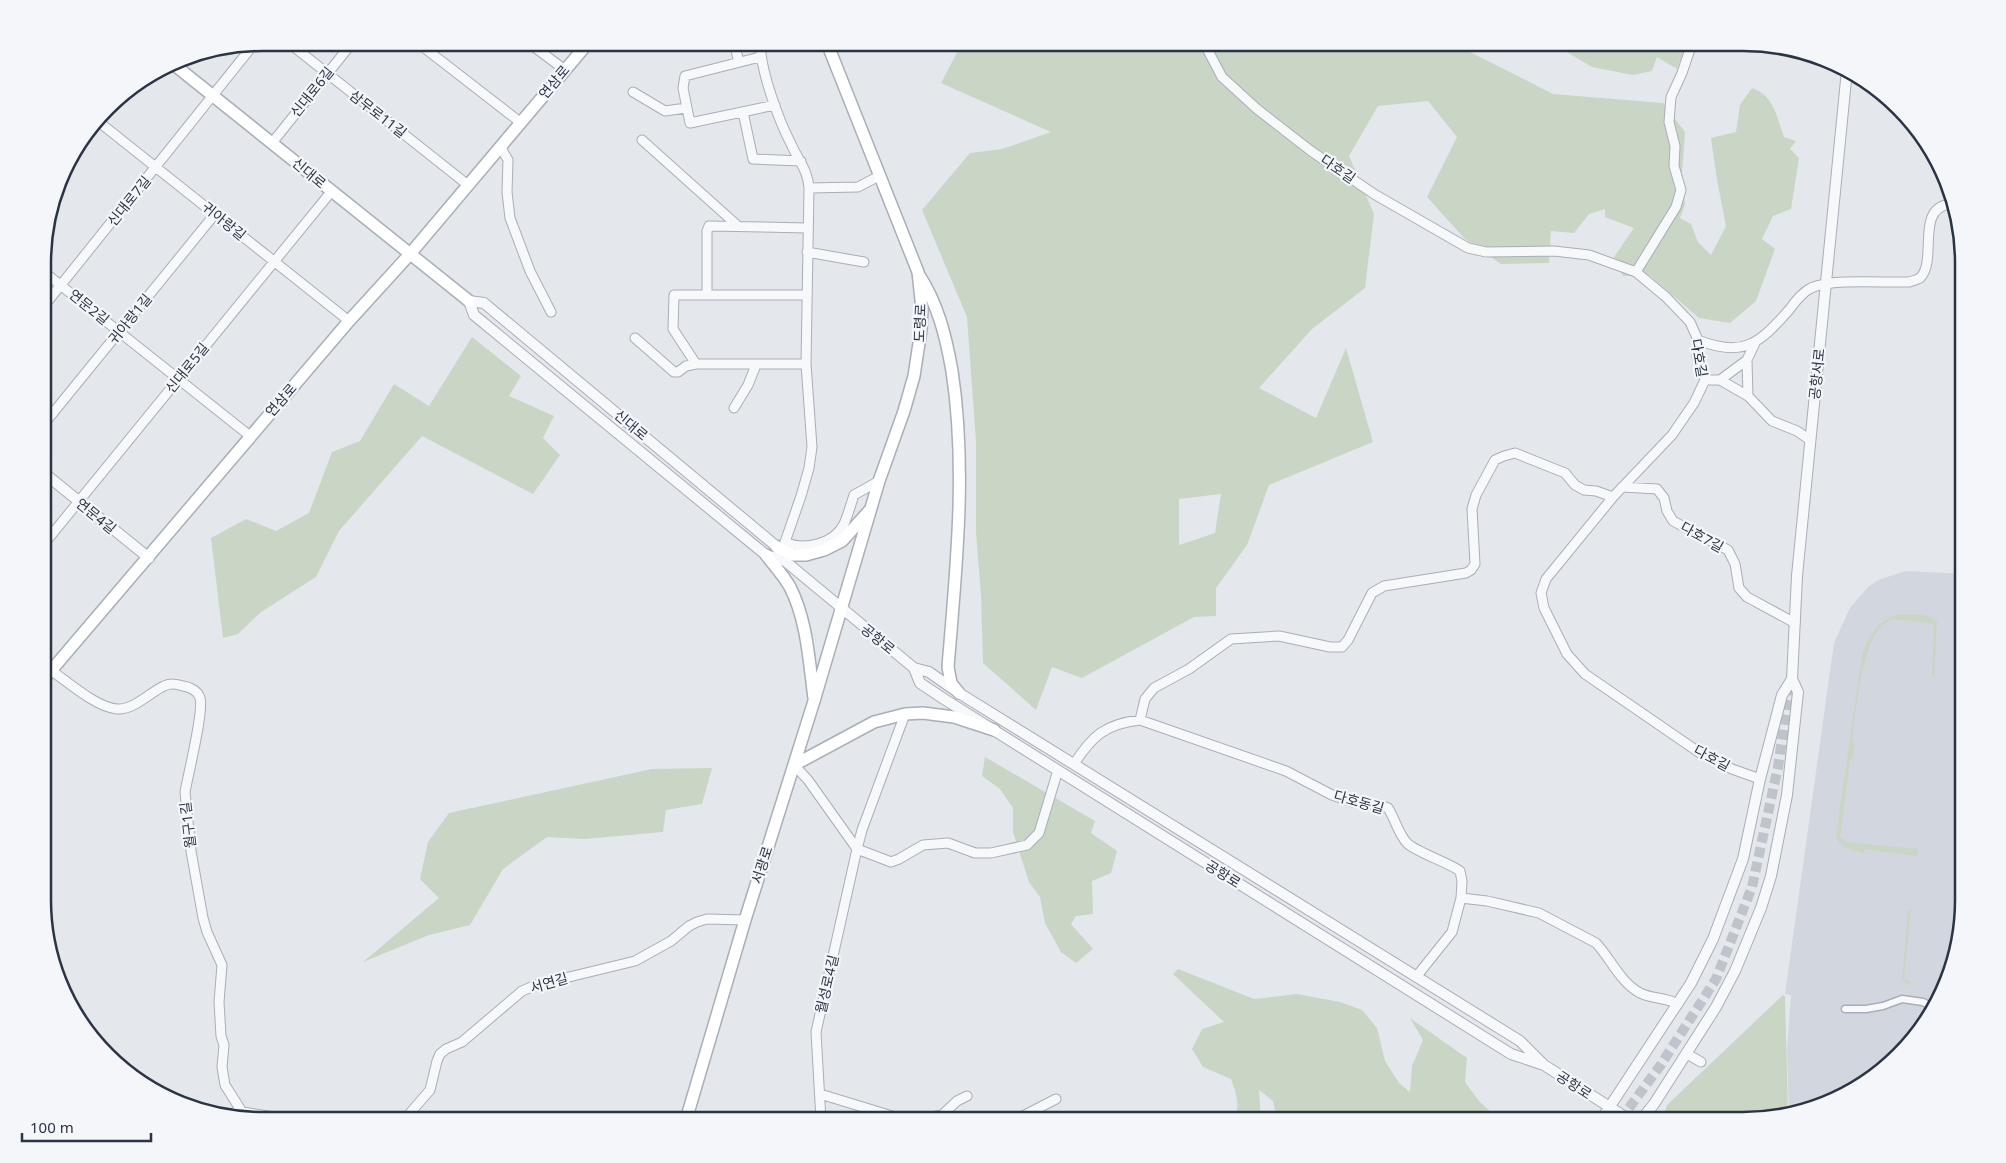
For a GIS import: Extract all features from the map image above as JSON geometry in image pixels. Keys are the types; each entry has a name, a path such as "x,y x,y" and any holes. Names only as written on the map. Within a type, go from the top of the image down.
{"main road":[{"name":"연삼로","path":"51,670 149,558 349,321 410,254 581,51"},
{"name":"도령로","path":"830,51 918,272 922,308 919,352 904,411 879,480 842,610"},
{"name":"신대로","path":"179,69 469,302"},
{"path":"918,272 928,288 936,307 948,346 960,440 958,543 948,667 951,683 959,693"},
{"path":"776,546 793,555 806,555 824,550 842,541 872,508"},
{"path":"766,555 790,586 808,650 814,701"},
{"name":"서광로","path":"688,1112 745,920 842,610"},
{"path":"794,765 874,722 905,714 923,713 954,717 994,730"}],"street":[{"name":"삼무로11길","path":"300,51 468,185"},
{"name":"신대로6길","path":"272,143 345,51"},
{"path":"429,51 520,122"},
{"path":"541,51 565,70"},
{"path":"736,51 739,62"},
{"path":"760,51 760,57 775,105 788,139 808,175 809,188 806,364 812,447 809,468 785,542 794,546 804,546 818,544 832,537 843,526 854,495 879,480"},
{"name":"다호길","path":"1209,51 1222,76 1257,109 1311,151 1374,194 1468,248 1486,252 1554,251 1589,255 1636,272 1666,297 1690,322 1698,340 1697,356 1705,380 1694,403 1672,435 1613,497 1546,579 1542,593 1544,608 1567,654 1585,674 1700,753 1732,769 1760,779"},
{"path":"1636,272 1676,207 1680,190 1674,166 1675,146 1669,122 1671,97 1689,51"},
{"name":"신대로7길","path":"51,297 248,52"},
{"path":"760,57 686,76 683,88 690,123 775,105"},
{"name":"공항서로","path":"1792,679 1797,576 1846,78"},
{"path":"633,92 665,110 686,108"},
{"path":"744,112 753,159 801,161"},
{"name":"귀아랑길","path":"103,125 349,321"},
{"path":"642,140 738,226"},
{"path":"500,146 508,160 507,192 510,218 530,270 551,312"},
{"path":"809,188 858,187 879,176"},
{"name":"신대로5길","path":"51,536 330,192"},
{"path":"1698,340 1715,347 1736,348 1755,343 1769,332 1809,289 1827,283 1909,282 1919,279 1925,269 1930,223 1936,210 1947,205"},
{"name":"귀아랑1길","path":"51,416 215,214"},
{"path":"707,295 707,231 709,226 808,228"},
{"path":"807,252 864,262"},
{"name":"연문2길","path":"51,277 250,436"},
{"path":"696,364 673,329 674,295 807,295"},
{"name":"신대로","path":"785,561 766,555 474,315 469,302 484,303 776,546 785,561 842,610"},
{"path":"635,338 674,372 678,372 686,366 696,364 806,364"},
{"path":"1748,396 1747,360 1755,343"},
{"path":"1720,380 1747,360"},
{"path":"734,408 748,384 756,365"},
{"path":"1705,380 1720,380 1748,396 1772,421 1797,431 1810,440"},
{"path":"1074,764 1086,744 1104,730 1125,722 1140,720 1145,699 1154,688 1189,669 1232,638 1279,636 1330,647 1342,647 1348,640 1372,593 1384,586 1472,570 1475,564 1472,509 1476,495 1495,460 1515,454 1565,473 1575,485 1584,490 1596,491 1613,497"},
{"name":"연문4길","path":"51,479 149,558"},
{"name":"다호7길","path":"1622,488 1657,489 1664,498 1667,511 1673,521 1728,550 1735,564 1739,588 1747,597 1794,623"},
{"name":"공항로","path":"842,610 914,668 929,672 959,693 1520,1041 1544,1065 1617,1112"},
{"name":"공항로","path":"914,668 920,683 994,730 1511,1054 1544,1065"},
{"name":"월구1길","path":"51,678 116,709 126,708 172,684 187,686 200,697 198,728 185,792 185,802 191,851 203,918 207,932 222,965 219,1002 221,1036 224,1045 222,1067 225,1085 241,1110"},
{"path":"1608,1112 1698,972 1713,939 1743,860 1760,779 1782,694 1792,679"},
{"path":"1647,1112 1687,1054 1716,1007 1750,937 1771,876 1787,795 1798,692 1792,679"},
{"name":"월성로4길","path":"821,1112 816,1032 862,830 905,714"},
{"name":"다호동길","path":"1140,720 1286,771 1332,795 1353,802 1380,805 1388,808 1401,836 1409,845 1460,871 1462,881 1460,898"},
{"path":"794,765 808,780 857,849 891,862 899,860 922,845 948,843 975,852 991,852 1027,845 1039,833 1058,770"},
{"path":"1416,977 1452,932 1460,898 1488,901 1539,912 1596,943 1603,950 1617,973 1639,992 1668,998 1678,1004"},
{"name":"서연길","path":"411,1112 430,1090 440,1054 446,1049 462,1042 522,991 536,985 635,961 671,942 689,926 707,919 745,920"},
{"path":"1845,1008 1866,1009 1883,1006 1902,999 1927,1004"},
{"path":"1687,1054 1701,1062"},
{"path":"820,1094 879,1112"},
{"path":"945,1112 957,1101 967,1096"},
{"path":"1031,1112 1056,1099"}],"shaded area":[{"path":"1906,571 1955,574 1955,900 1951,941 1939,981 1933,993 1911,1029 1893,1050 1872,1068 1849,1083 1824,1096 1789,1107 1787,1050 1791,995 1785,994 1834,643 1850,608 1868,587 1878,580"}],"green space":[{"path":"958,51 1468,51 1553,94 1663,103 1685,132 1682,173 1685,205 1680,218 1691,224 1698,242 1711,255 1726,226 1711,138 1736,132 1740,105 1752,88 1759,91 1770,102 1777,115 1784,137 1796,141 1790,149 1799,158 1791,209 1773,216 1762,239 1775,249 1756,301 1730,323 1699,318 1649,275 1623,276 1614,257 1634,228 1605,217 1605,209 1589,214 1574,233 1551,231 1549,263 1501,264 1465,239 1427,197 1457,137 1428,101 1378,106 1349,156 1374,214 1365,288 1312,329 1259,388 1316,418 1346,348 1373,442 1269,485 1247,545 1216,588 1216,616 1194,617 1082,678 1052,667 1036,710 983,663 981,596 976,532 976,442 967,317 922,210 970,153 1002,149 1051,132 941,83","holes":["1221,494 1215,533 1179,545 1179,499"]},
{"path":"1565,51 1684,51 1677,69 1657,57 1652,71 1633,75 1592,67"},
{"path":"472,337 521,376 509,396 554,416 543,438 560,455 533,494 422,436 339,531 316,577 261,612 238,634 223,638 211,538 246,519 276,531 309,513 332,452 360,441 394,384 429,406"},
{"path":"1901,614 1925,615 1937,621 1934,677 1932,677 1934,624 1894,619 1883,625 1874,636 1862,671 1852,740 1855,743 1853,757 1850,761 1840,837 1846,842 1917,849 1917,856 1865,849 1864,853 1855,851 1843,846 1836,835 1862,656 1871,635 1876,629 1886,619"},
{"path":"985,757 1095,821 1091,833 1117,851 1111,873 1092,881 1093,914 1076,916 1071,924 1093,949 1076,963 1061,952 1045,923 1040,897 1029,882 1013,832 1013,808 1000,789 982,776"},
{"path":"712,768 702,804 666,810 663,832 584,839 547,837 503,869 470,925 429,935 363,962 439,898 420,879 428,842 449,813 652,769"},
{"path":"1908,910 1911,910 1904,980 1911,981 1910,986 1902,980"},
{"path":"1178,969 1254,999 1297,994 1340,1002 1362,1010 1377,1028 1385,1061 1399,1083 1410,1092 1412,1066 1423,1040 1410,1018 1467,1058 1465,1082 1479,1101 1491,1112 1275,1112 1273,1101 1259,1090 1260,1112 1236,1112 1236,1095 1231,1079 1203,1067 1192,1049 1202,1029 1224,1022 1173,974"},
{"path":"1783,995 1785,996 1788,1107 1743,1112 1665,1112 1667,1105"}],"tunnel":[{"path":"1626,1112 1660,1066 1716,979 1752,887 1778,767 1791,680"}]}
